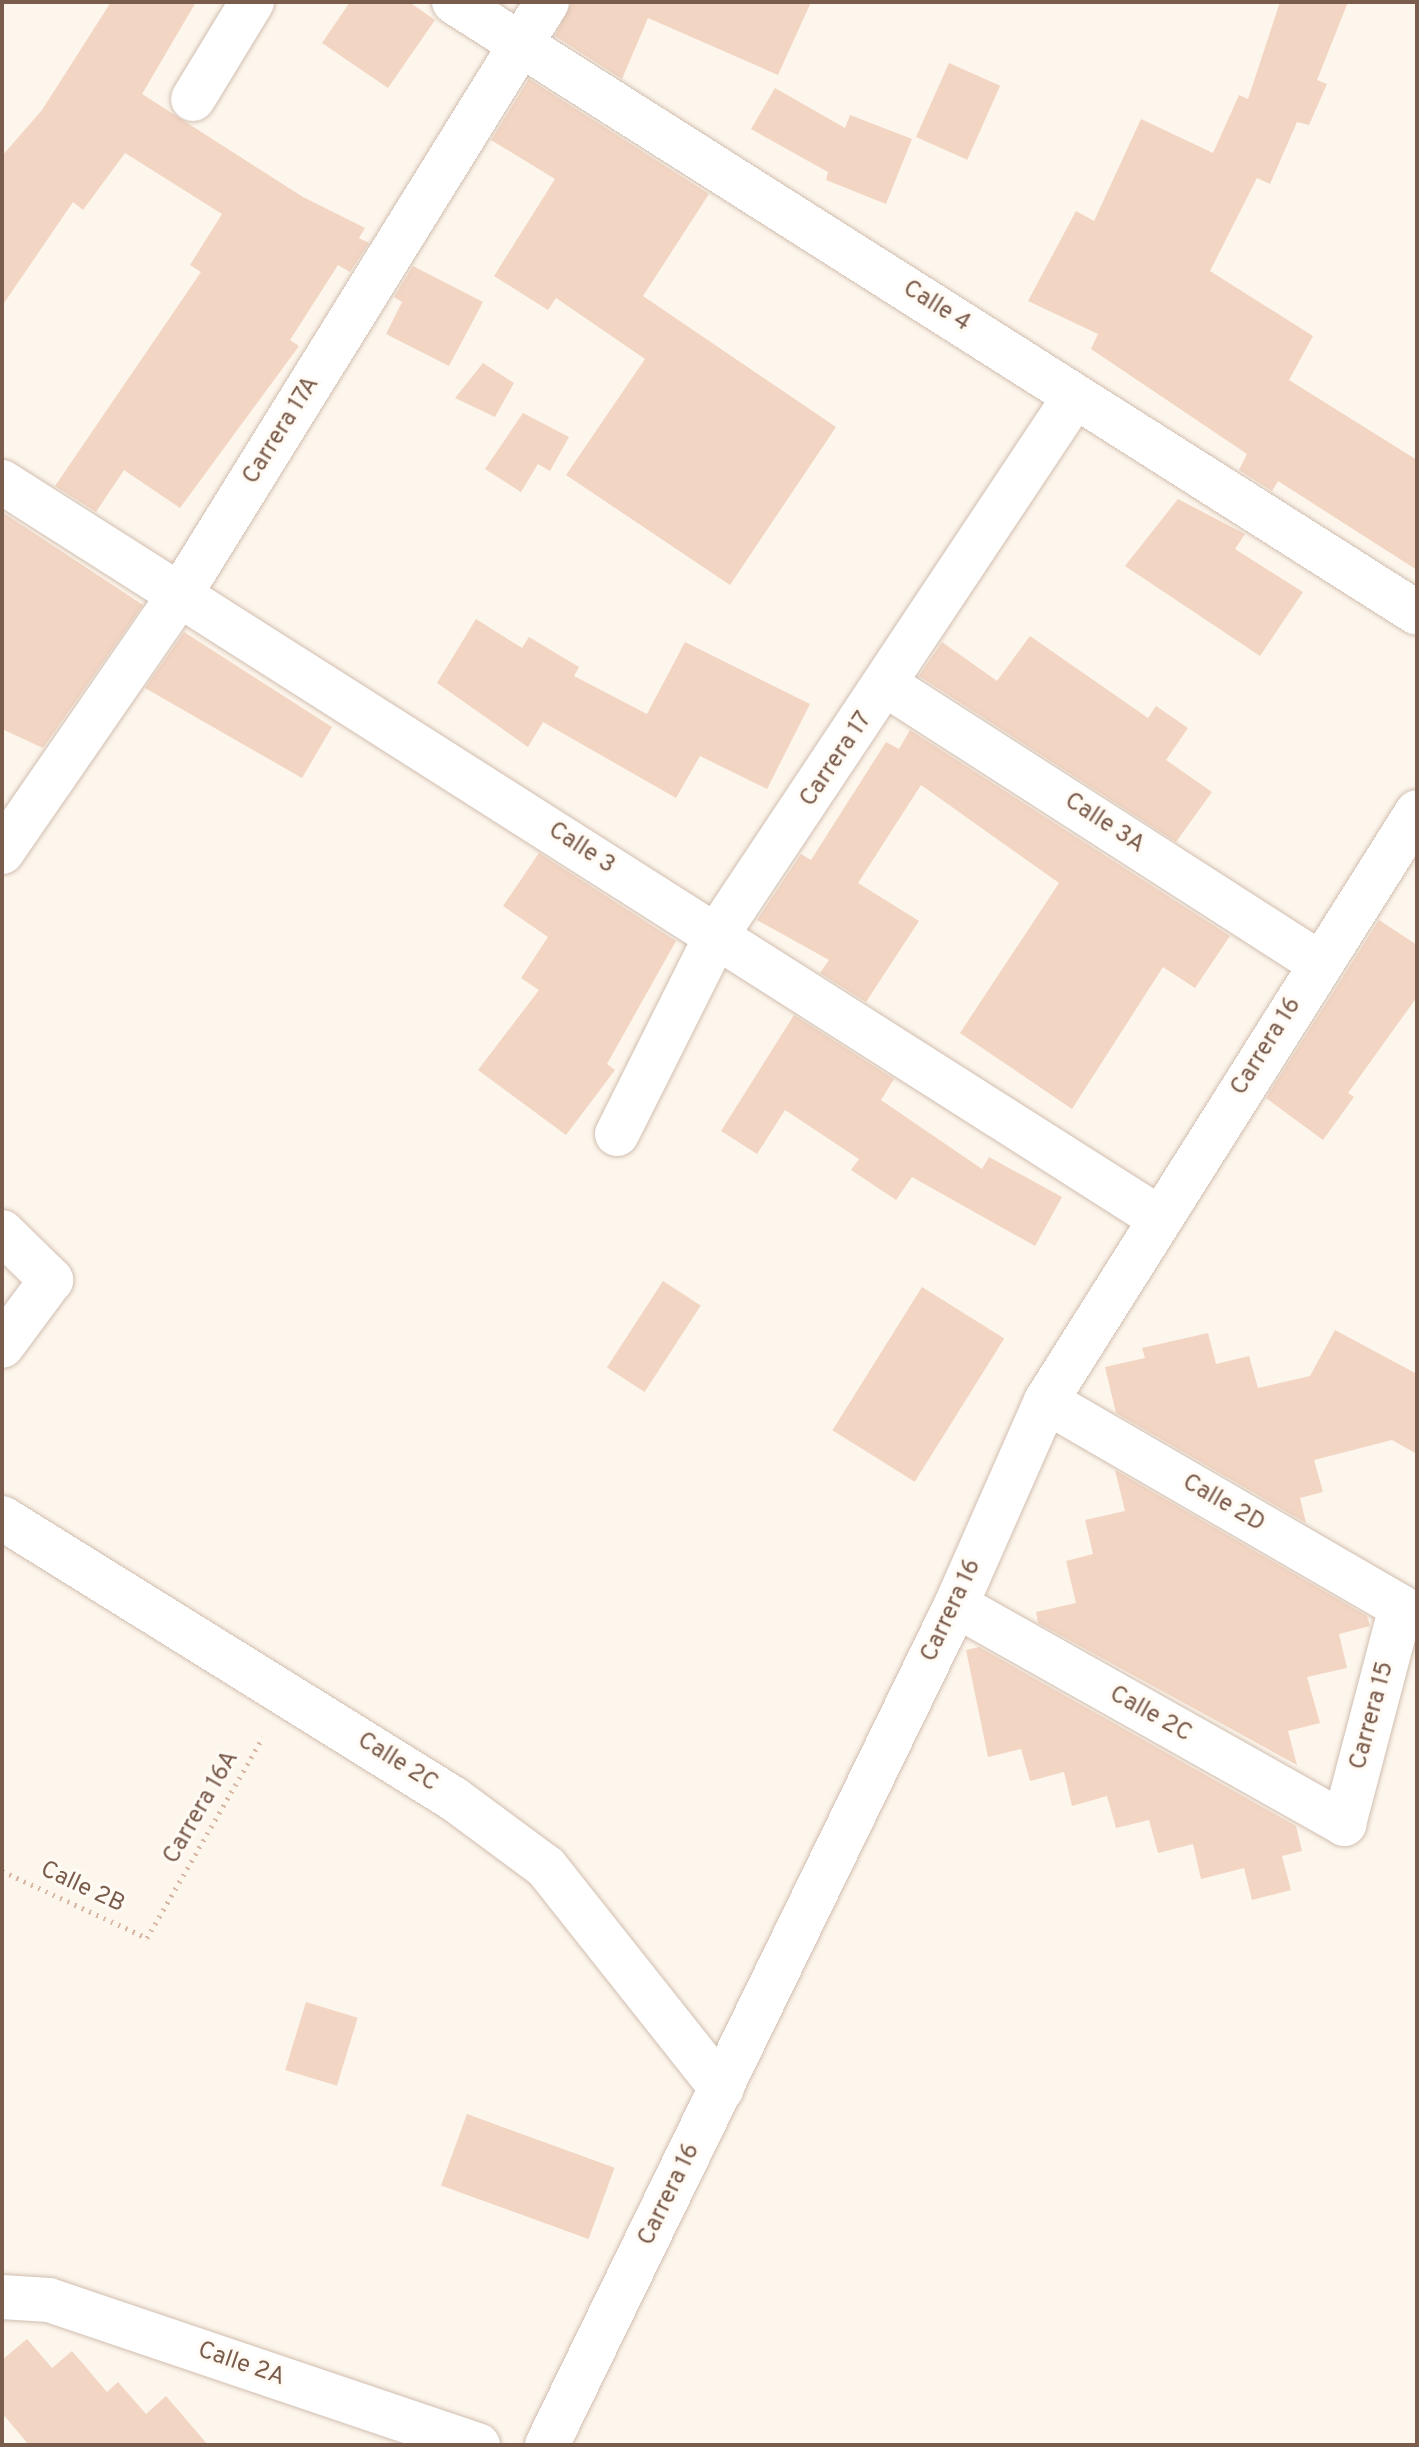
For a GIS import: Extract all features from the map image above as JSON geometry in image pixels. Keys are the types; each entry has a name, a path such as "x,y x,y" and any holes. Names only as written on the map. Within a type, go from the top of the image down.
{"street":[{"path":"193,99 252,2"},
{"name":"Calle 4","path":"454,2 1417,613"},
{"name":"Carrera 17A","path":"2,852 181,593 525,47 547,2"},
{"name":"Carrera 17","path":"617,1134 716,936 888,686 1075,396"},
{"name":"Calle 3","path":"2,482 181,593 1159,1218"},
{"name":"Calle 3A","path":"888,686 1319,963"},
{"name":"Carrera 16","path":"547,2445 956,1605 1046,1401 1319,963 1417,812"},
{"path":"2,1232 43,1266 51,1280 47,1292 2,1346"},
{"name":"Calle 2D","path":"1046,1401 1401,1607"},
{"name":"Calle 2C","path":"2,1518 454,1799 546,1867 722,2089"},
{"name":"Calle 2C","path":"956,1605 1344,1824"},
{"name":"Carrera 15","path":"1344,1824 1401,1607"},
{"name":"Calle 2A","path":"2,2297 49,2300 478,2445"}],"path":[{"name":"Carrera 16A","path":"147,1938 287,1695"},
{"name":"Calle 2B","path":"2,1871 147,1938"}],"building":[{"path":"111,2 196,2 142,94 303,197 365,228 359,238 369,243 350,272 338,265 290,340 299,346 180,508 124,470 96,512 55,486 201,272 190,265 222,214 125,153 83,210 73,202 2,306 2,156 42,110"},
{"path":"350,2 409,2 435,20 388,88 322,43"},
{"path":"572,2 811,2 778,75 648,18 622,79 555,36"},
{"path":"1280,2 1348,2 1317,80 1327,84 1309,125 1297,122 1270,184 1257,178 1210,271 1313,336 1289,380 1417,460 1417,570 1278,481 1272,491 1239,470 1247,454 1091,349 1098,334 1028,301 1076,211 1094,221 1141,119 1213,153 1239,95 1248,99"},
{"path":"949,63 1000,86 967,160 916,137"},
{"path":"529,79 709,194 643,296 836,427 730,585 566,475 645,359 556,298 548,310 494,276 555,179 491,140"},
{"path":"775,88 845,128 850,115 912,139 886,204 826,180 828,172 751,129"},
{"path":"413,266 483,302 449,366 386,334 402,302 394,297"},
{"path":"483,363 514,383 495,417 455,398"},
{"path":"523,413 569,437 550,471 538,464 521,492 485,469"},
{"path":"1178,499 1245,534 1235,549 1303,592 1260,656 1125,566"},
{"path":"2,512 143,605 43,748 2,729"},
{"path":"476,619 522,648 529,637 579,667 574,676 647,714 685,642 810,704 767,789 700,756 676,798 543,722 528,747 437,683"},
{"path":"184,632 332,727 302,778 145,688"},
{"path":"1030,636 1148,718 1156,706 1188,728 1166,760 1212,792 1176,842 919,676 942,642 997,681"},
{"path":"910,730 1230,936 1195,988 1163,967 1072,1109 960,1033 1059,883 921,785 858,883 919,921 866,1002 820,973 829,960 757,920 801,854 811,860 886,742 899,749"},
{"path":"539,853 676,941 607,1064 615,1070 566,1135 478,1070 539,990 521,978 548,937 503,906"},
{"path":"1379,920 1417,945 1417,997 1348,1093 1354,1097 1323,1140 1266,1098"},
{"path":"794,1015 894,1079 881,1100 982,1169 989,1157 1062,1197 1035,1246 912,1177 896,1200 851,1170 859,1159 785,1110 757,1154 721,1131"},
{"path":"663,1281 701,1306 645,1392 607,1367"},
{"path":"922,1287 1004,1338 915,1482 832,1430"},
{"path":"1335,1330 1417,1374 1417,1454 1392,1440 1314,1460 1323,1492 1300,1498 1306,1523 1116,1413 1105,1367 1145,1358 1142,1348 1208,1333 1216,1364 1249,1356 1258,1388 1310,1376"},
{"path":"1115,1470 1367,1616 1370,1626 1339,1634 1347,1668 1307,1677 1320,1723 1288,1731 1297,1765 1038,1623 1036,1612 1076,1603 1066,1561 1093,1554 1085,1520 1125,1511"},
{"path":"979,1647 1296,1826 1302,1851 1282,1856 1291,1890 1252,1900 1244,1868 1201,1879 1193,1844 1158,1853 1149,1820 1116,1828 1107,1796 1072,1806 1064,1772 1030,1781 1021,1749 988,1757 966,1650"},
{"path":"306,2002 358,2018 337,2086 285,2070"},
{"path":"467,2114 615,2168 589,2239 441,2185"},
{"path":"27,2339 52,2368 72,2351 107,2392 118,2382 146,2414 166,2396 208,2445 29,2445 2,2413 2,2360"}]}
